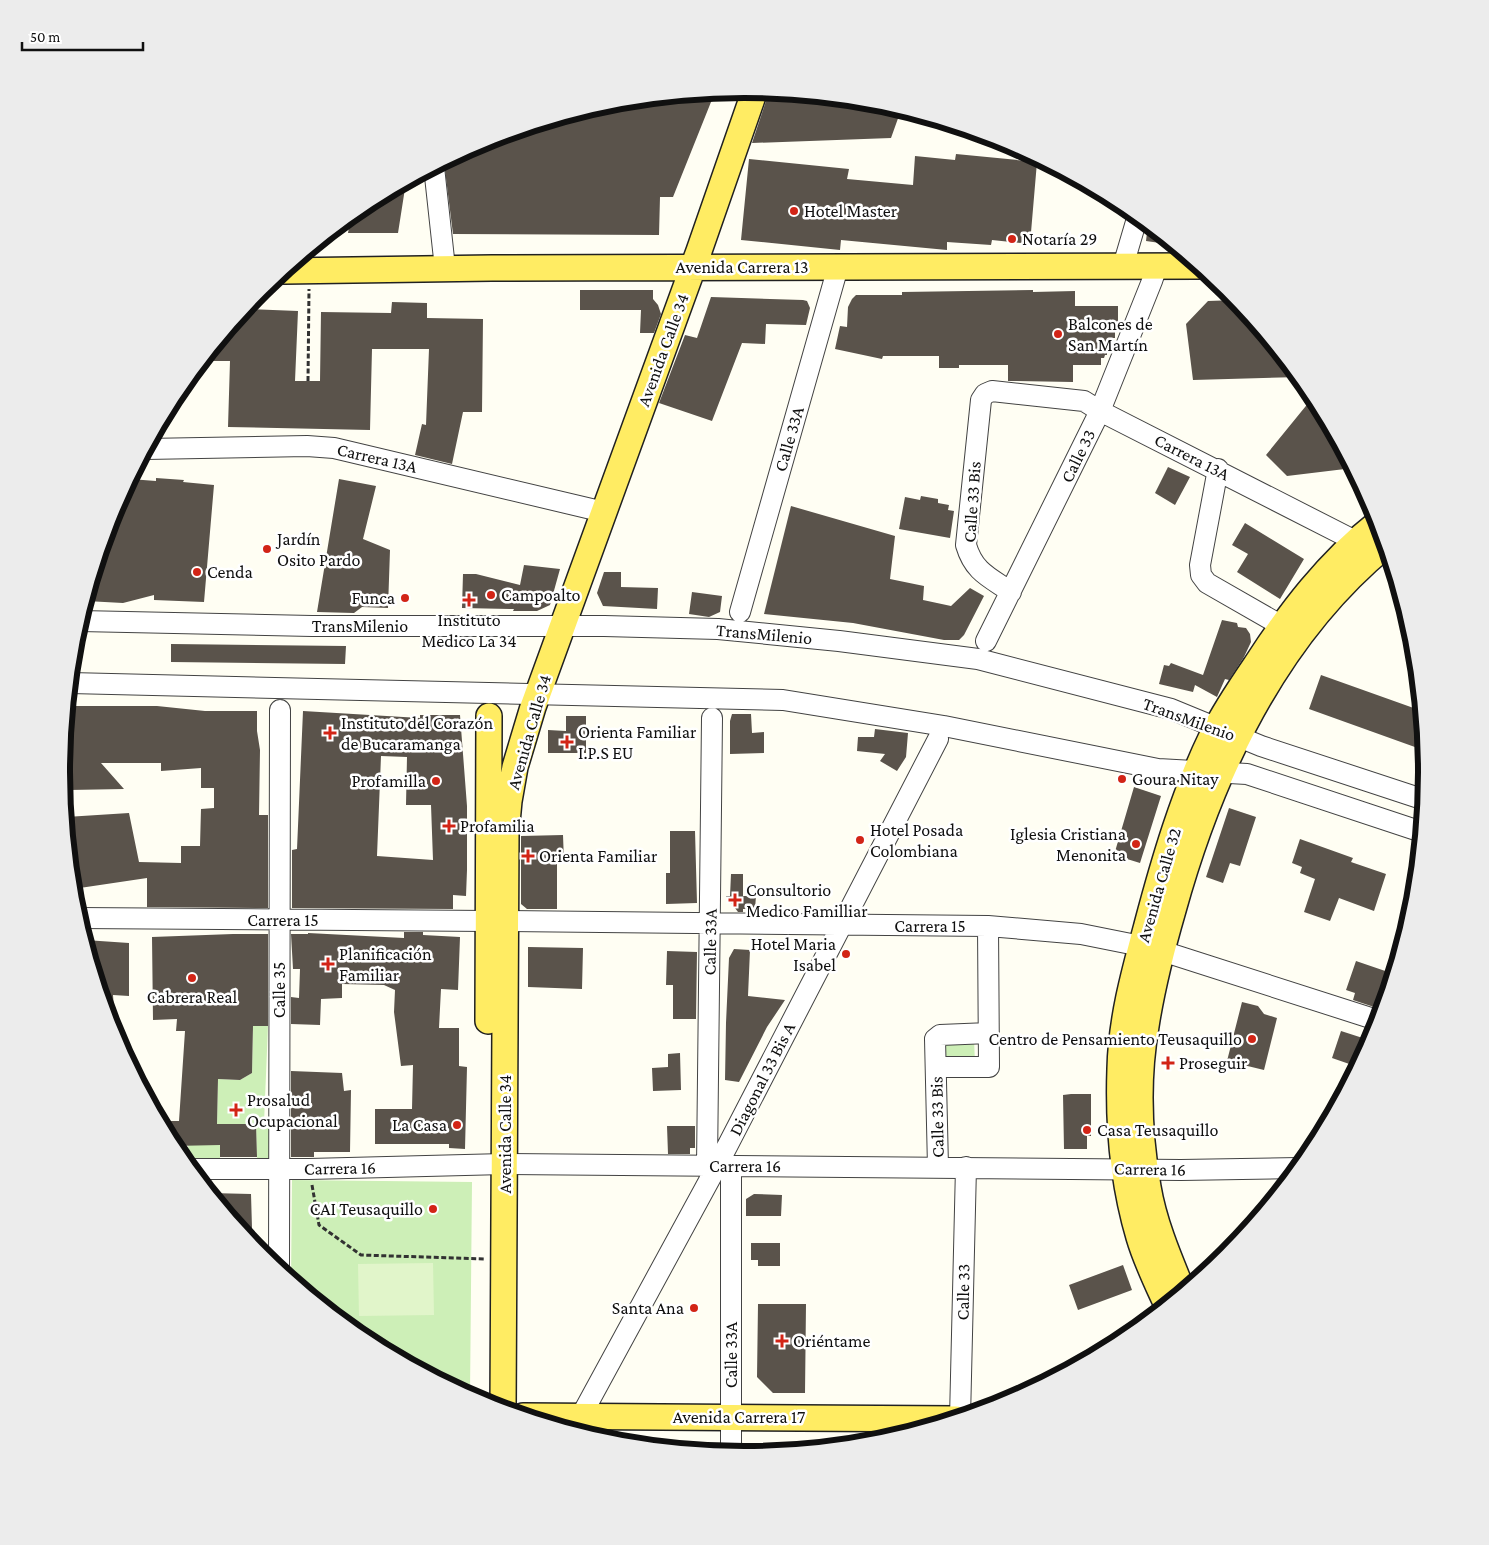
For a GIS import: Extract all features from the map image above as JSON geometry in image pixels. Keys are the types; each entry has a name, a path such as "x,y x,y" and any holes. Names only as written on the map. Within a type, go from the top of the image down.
{"main road":[{"name":"Avenida Calle 34","path":"497,921 509,801 515,767 538,694 752,98"},
{"name":"Avenida Carrera 13","path":"294,271 445,268 1190,266"},
{"name":"Avenida Calle 32","path":"1152,948 1221,772 1227,732 1246,679 1282,626 1312,587 1377,549"},
{"name":"Avenida Calle 32","path":"1165,1300 1139,1237 1130,1200 1135,1169 1141,1101 1142,1056 1152,948 1168,851 1196,771 1294,643 1336,593 1377,549"},
{"name":"Avenida Calle 34","path":"489,716 497,921 496,1164 503,1402"},
{"name":"Avenida Calle 34","path":"488,1397 488,1259 496,1164"},
{"name":"Avenida Calle 32","path":"1135,1169 1152,1208 1181,1287"},
{"name":"Avenida Carrera 17","path":"544,1416 936,1419"}],"street":[{"path":"435,174 445,268"},
{"path":"1124,266 1136,224"},
{"name":"Calle 33","path":"986,641 1100,410 1157,266"},
{"name":"Calle 33A","path":"740,612 838,267"},
{"name":"Carrera 13A","path":"985,394 992,392 1075,399 1091,404 1377,549"},
{"name":"Calle 33 Bis","path":"985,394 981,400 966,545 970,558 978,569 1011,592"},
{"name":"Carrera 13A","path":"153,449 307,446 334,448 604,512"},
{"path":"1218,470 1200,565 1201,575 1207,583 1282,626"},
{"name":"TransMilenio","path":"88,621 312,626 563,625 718,629 839,640 978,659 1171,709 1261,746 1418,798"},
{"path":"76,683 783,700 944,726 1158,769 1247,774 1417,830"},
{"name":"Calle 35","path":"279,1260 280,710"},
{"name":"Calle 33A","path":"712,718 710,924 718,1166 731,1447"},
{"name":"Diagonal 33 Bis A","path":"582,1416 718,1166 938,739"},
{"name":"Carrera 15","path":"86,918 988,926 1081,934 1152,948 1372,1019"},
{"path":"936,1067 990,1067 988,926"},
{"name":"Calle 33 Bis","path":"938,1167 937,1037 940,1035 989,1034"},
{"name":"Carrera 16","path":"199,1168 309,1169 496,1164 1135,1169 1290,1168"},
{"name":"Calle 33","path":"960,1411 966,1167"}],"path":[{"path":"308,381 310,270"},
{"path":"309,1169 319,1225 361,1255 488,1259"}],"green space":[{"path":"247,1026 268,1026 264,1123 269,1123 270,1165 197,1166 189,1154 188,1145 220,1145 220,1158 257,1158 256,1125 217,1124 218,1079 240,1080 252,1073 253,1031"},
{"path":"938,1039 974,1039 975,1063 939,1064"},
{"path":"292,1180 472,1182 470,1388 407,1357 370,1333 334,1308 291,1271"},
{"path":"433,1263 434,1315 359,1316 358,1264"}],"building":[{"path":"712,99 673,197 660,197 659,235 453,234 445,169 486,149 570,121 656,104"},
{"path":"767,99 833,104 899,116 891,138 752,143"},
{"path":"956,154 1029,161 1037,165 1030,244 992,240 991,245 947,242 947,250 841,240 840,250 741,240 749,159 849,169 847,179 913,185 915,156 955,160"},
{"path":"405,189 398,233 348,233 349,226"},
{"path":"1147,232 1163,243 1146,241"},
{"path":"580,290 653,290 653,299 658,305 661,314 654,333 640,333 641,310 580,310"},
{"path":"1033,290 1033,292 1075,291 1075,306 1118,306 1118,330 1115,330 1115,338 1110,338 1110,351 1107,351 1107,355 1104,358 1101,358 1101,365 1073,365 1073,382 1008,381 1008,365 959,365 959,368 939,368 939,356 883,356 882,359 835,349 840,326 847,327 848,307 856,295 902,295 902,292"},
{"path":"711,297 803,300 807,301 810,308 806,325 766,324 765,344 742,343 712,421 659,403 685,335 697,338"},
{"path":"1225,300 1252,328 1291,377 1193,380 1186,324 1208,301"},
{"path":"392,302 427,303 427,318 483,319 482,412 463,412 452,464 415,455 422,424 426,425 429,349 372,349 370,430 228,427 230,361 210,361 255,309 298,311 295,381 320,381 321,312 391,313"},
{"path":"1308,403 1329,435 1345,469 1287,476 1266,455"},
{"path":"1168,467 1190,477 1175,505 1155,493"},
{"path":"156,478 214,485 204,602 154,600 154,595 123,603 92,601 121,514 137,480 156,481"},
{"path":"339,479 376,486 363,539 390,550 388,608 362,607 354,613 317,612"},
{"path":"921,496 938,499 938,503 949,505 948,510 954,511 950,538 899,529 905,497 920,500"},
{"path":"791,506 895,536 890,579 924,586 923,600 951,606 970,588 984,596 964,635 959,640 944,640 853,623 764,614"},
{"path":"1245,523 1304,559 1280,599 1237,572 1248,554 1232,545"},
{"path":"524,565 560,569 550,605 537,611 462,608 463,574 476,574 520,585"},
{"path":"604,572 621,572 621,587 658,588 657,609 603,606 597,593"},
{"path":"692,592 722,596 720,612 709,617 689,614"},
{"path":"1222,620 1237,623 1238,627 1246,628 1250,634 1251,642 1229,680 1225,679 1217,697 1195,685 1193,692 1159,684 1164,665 1169,666 1171,663 1203,675"},
{"path":"171,644 346,646 345,664 171,662"},
{"path":"1321,675 1416,709 1418,748 1309,709"},
{"path":"74,706 157,706 205,711 257,711 257,731 260,750 259,815 268,815 268,908 147,907 147,878 80,888 71,817 129,813 139,862 181,863 181,846 200,846 201,809 214,808 214,788 201,788 201,768 161,771 161,763 101,763 124,789 70,790 71,728"},
{"path":"303,711 420,718 420,715 460,715 467,806 467,870 466,896 453,895 453,909 292,908 292,850 297,849","holes":["381,756 407,757 406,805 431,805 433,860 377,856"]},
{"path":"732,714 751,714 752,733 764,732 764,753 730,754 730,721"},
{"name":"Orienta Familiar I.P.S EU","path":"566,716 586,716 586,753 548,753 548,730 566,731"},
{"path":"875,729 908,733 906,757 897,771 880,761 885,754 857,751 858,737 874,737"},
{"path":"1134,787 1161,796 1140,863 1114,855"},
{"path":"1229,808 1256,817 1240,866 1230,863 1223,883 1206,877"},
{"path":"670,831 695,831 697,903 666,904 666,873 670,873"},
{"path":"563,835 564,862 557,862 557,909 527,909 521,904 521,836"},
{"path":"1300,839 1353,858 1351,862 1386,874 1374,911 1339,898 1330,921 1304,912 1315,879 1300,873 1302,867 1292,863"},
{"path":"731,874 743,874 743,896 756,896 755,909 743,909 743,912 738,912 726,896 730,896"},
{"path":"404,932 423,932 423,935 460,937 458,990 441,989 439,1028 459,1028 459,1066 467,1067 465,1149 449,1148 449,1144 375,1144 375,1109 412,1109 413,1065 401,1066 394,1012 395,990 384,985 342,984 342,998 321,999 320,1025 291,1024 291,997 299,998 300,969 293,969 291,934 308,933 404,938"},
{"path":"268,934 268,1026 253,1026 252,1073 240,1080 218,1079 217,1124 256,1124 257,1157 220,1157 220,1145 183,1146 167,1121 179,1121 185,1031 176,1031 177,1019 153,1020 152,937"},
{"path":"91,940 129,943 129,996 113,995 114,1012"},
{"path":"528,947 583,948 582,989 528,987"},
{"path":"734,949 750,950 748,996 785,1000 767,1027 739,1082 725,1080 729,958"},
{"path":"667,951 697,952 696,1019 673,1019 673,985 666,985"},
{"path":"1356,961 1388,972 1376,1008 1353,1000 1355,993 1346,990"},
{"name":"Centro de Pensamiento Teusaquillo","path":"1242,1002 1258,1006 1264,1014 1277,1018 1264,1070 1227,1061"},
{"path":"1341,1031 1364,1039 1352,1065 1332,1058"},
{"path":"680,1053 681,1090 653,1091 652,1068 668,1067 668,1054"},
{"path":"291,1071 342,1073 344,1091 351,1090 350,1152 314,1152 314,1157 291,1157"},
{"path":"1091,1094 1091,1136 1087,1136 1087,1149 1064,1149 1063,1095"},
{"path":"667,1126 695,1126 695,1148 690,1148 690,1154 668,1154"},
{"path":"217,1193 251,1194 252,1228 247,1228"},
{"path":"754,1194 782,1195 781,1216 746,1216 746,1199"},
{"path":"751,1243 780,1243 780,1266 758,1266 758,1260 751,1260"},
{"path":"1123,1265 1132,1290 1078,1310 1069,1285"},
{"name":"Oriéntame","path":"758,1304 806,1304 805,1393 773,1393 757,1377"}],"place":[{"name":"Hotel Master","path":"794,211"},
{"name":"Notaría 29","path":"1012,239"},
{"name":"Balcones de San Martín","path":"1058,334"},
{"name":"Jardín Osito Pardo","path":"267,549"},
{"name":"Cenda","path":"197,572"},
{"name":"Campoalto","path":"491,595"},
{"name":"Funca","path":"405,598"},
{"name":"Instituto Medico La 34","path":"469,600"},
{"name":"Instituto del Corazón de Bucaramanga","path":"330,733"},
{"name":"Orienta Familiar I.P.S EU","path":"567,742"},
{"name":"Goura Nitay","path":"1122,779"},
{"name":"Profamilla","path":"436,781"},
{"name":"Profamilia","path":"449,826"},
{"name":"Hotel Posada Colombiana","path":"860,840"},
{"name":"Iglesia Cristiana Menonita","path":"1136,844"},
{"name":"Orienta Familiar","path":"528,856"},
{"name":"Consultorio Medico Familliar","path":"735,900"},
{"name":"Hotel Maria Isabel","path":"846,954"},
{"name":"Planificación Familiar","path":"328,964"},
{"name":"Cabrera Real","path":"192,978"},
{"name":"Centro de Pensamiento Teusaquillo","path":"1252,1039"},
{"name":"Proseguir","path":"1168,1063"},
{"name":"Prosalud Ocupacional","path":"236,1110"},
{"name":"La Casa","path":"457,1125"},
{"name":"Casa Teusaquillo","path":"1087,1130"},
{"name":"CAI Teusaquillo","path":"433,1209"},
{"name":"Santa Ana","path":"694,1308"},
{"name":"Oriéntame","path":"782,1341"}]}
